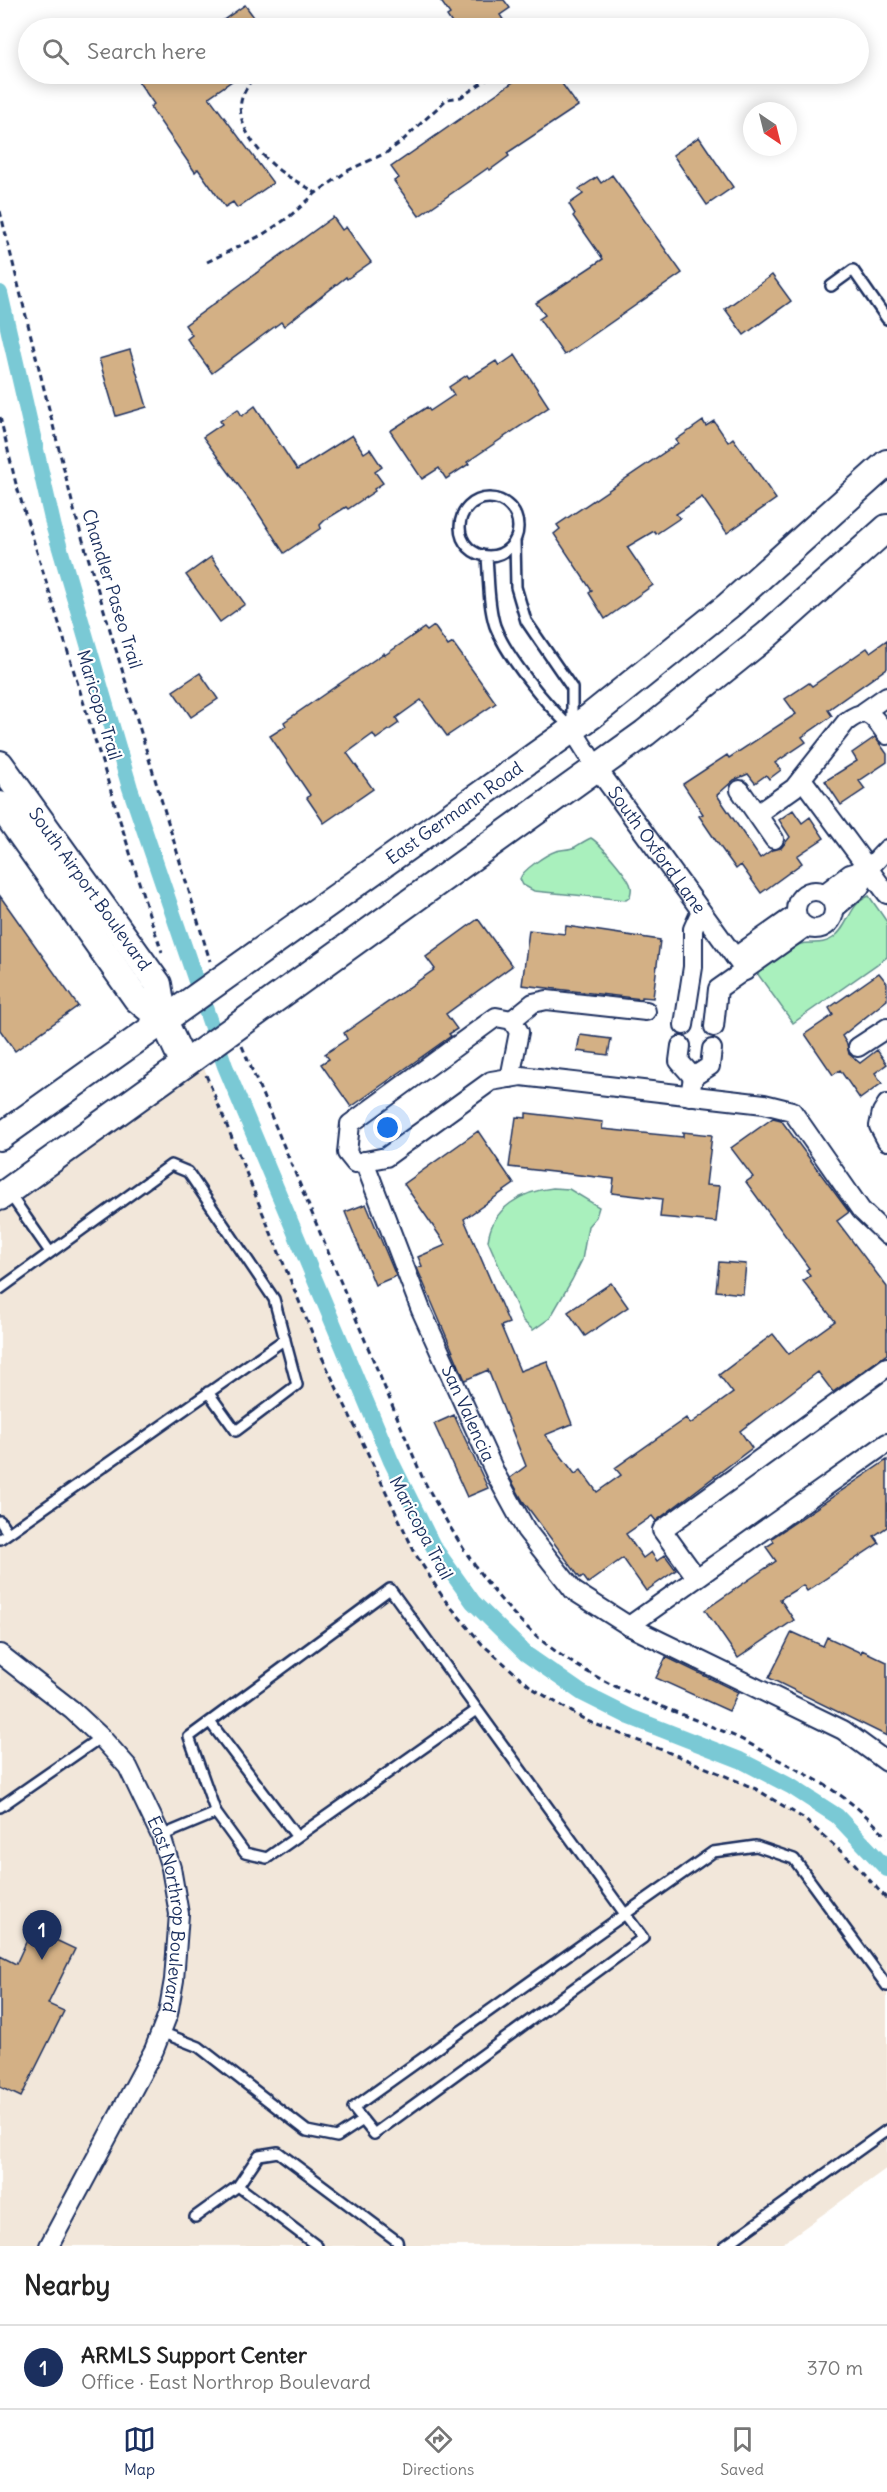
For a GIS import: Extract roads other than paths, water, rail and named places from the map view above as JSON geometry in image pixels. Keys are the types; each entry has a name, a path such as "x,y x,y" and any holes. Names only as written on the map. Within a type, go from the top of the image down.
{"main road":[{"name":"East Germann Road","path":"0,1137 173,1015 212,976 572,729 728,606 887,463"},
{"path":"4,1194 195,1062 232,1029 692,698 887,528"},
{"name":"South Airport Boulevard","path":"0,764 158,984 195,1062"},
{"name":"South Airport Boulevard","path":"0,805 138,999 173,1015"}],"street":[{"path":"757,814 794,788 846,722 887,696"},
{"path":"864,712 871,714 887,735"},
{"name":"South Oxford Lane","path":"572,729 596,767 740,964"},
{"path":"802,779 887,894"},
{"path":"740,790 774,839"},
{"path":"830,901 860,887 868,868 887,849"},
{"path":"819,891 830,901 833,915 826,926 819,928 801,921 797,901 806,892 819,891"},
{"path":"684,1025 693,966 693,929 701,911"},
{"path":"714,1027 718,989 740,964 801,921"},
{"path":"689,996 717,1000"},
{"path":"510,1078 519,1032 512,1020 533,1003 547,1000 646,1011"},
{"name":"San Valencia","path":"512,1020 496,1017 350,1124 346,1153 355,1163 364,1161 421,1310 496,1475 526,1530 574,1591 629,1626 843,1730 887,1762"},
{"path":"858,1047 885,1033"},
{"path":"681,1046 679,1061 693,1077"},
{"path":"690,1096 693,1077 710,1066 712,1049"},
{"path":"364,1161 386,1157 491,1081 521,1076 764,1104 792,1111 861,1210 887,1235"},
{"path":"887,1104 882,1112 879,1126 887,1141"},
{"path":"696,1577 662,1530 887,1367"},
{"path":"629,1626 887,1443"},
{"name":"East Northrop Boulevard","path":"0,1654 72,1710 128,1767 160,1836 171,1868 179,1914 174,1980 168,2014 154,2050 49,2246"}],"lane":[{"path":"831,286 853,270 887,319"},
{"path":"515,541 504,553 488,556 470,550 460,534 463,515 477,501 496,499 505,503 512,510 518,525 515,541 516,587 526,621 572,688 572,729"},
{"path":"488,556 495,626 508,649 552,709 572,729"},
{"path":"0,1289 171,1165 188,1172 274,1299 297,1385 236,1431 208,1392"},
{"path":"4,1194 50,1252"},
{"path":"0,1521 4,1536 285,1339"},
{"path":"477,1710 267,1858 245,1853 216,1813 189,1737 390,1589 477,1710 626,1914 643,1938 374,2134 353,2108 626,1914 713,1852 756,1846 794,1859 887,1986"},
{"path":"210,1722 297,1837"},
{"path":"0,1807 101,1737"},
{"path":"160,1836 216,1813"},
{"path":"161,2032 199,2047 307,2131 338,2137 363,2120"},
{"path":"724,2246 887,2130"},
{"path":"195,2217 238,2186 259,2155 279,2151 397,2241 398,2246"},
{"path":"238,2186 317,2246"}],"waterway":[{"path":"0,293 54,528 130,788 225,1066 391,1461 433,1546 473,1602 526,1654 582,1693 630,1717 740,1760 792,1787 837,1816 887,1869"}],"place":[{"name":"ARMLS Support Center","path":"42,1960"}]}
